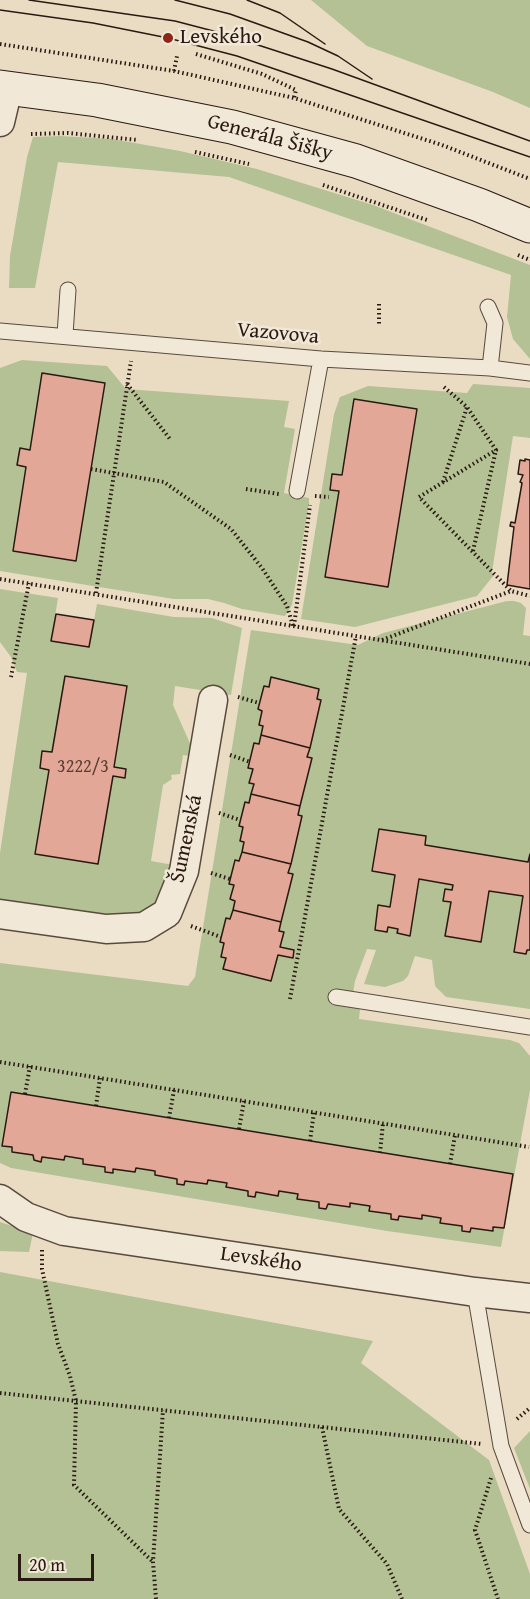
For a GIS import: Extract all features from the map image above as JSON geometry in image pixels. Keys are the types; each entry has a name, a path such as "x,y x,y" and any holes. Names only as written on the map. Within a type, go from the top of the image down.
{"main road":[{"name":"Generála Šišky","path":"4,88 97,100 232,127 409,179 530,226"}],"street":[{"path":"0,122 4,88"},
{"name":"Šumenská","path":"0,914 106,929 144,927 167,913 184,871 224,698"},
{"name":"Levského","path":"0,1199 26,1217 64,1231 475,1292 530,1298"}],"lane":[{"path":"65,335 68,290"},
{"path":"488,307 495,323 490,368"},
{"name":"Vazovova","path":"0,331 321,359 456,365 530,373"},
{"path":"297,491 321,359"},
{"path":"336,997 530,1027"},
{"path":"475,1292 501,1446 530,1525"}],"path":[{"path":"0,44 174,71 294,98 423,138 530,179"},
{"path":"196,54 262,74 296,90 294,98"},
{"path":"174,71 177,56"},
{"path":"31,134 68,133 141,141"},
{"path":"185,149 250,165"},
{"path":"315,182 435,223"},
{"path":"509,251 530,260"},
{"path":"379,304 379,324"},
{"path":"96,593 134,342"},
{"path":"419,365 467,407 496,450 472,552"},
{"path":"127,384 170,439"},
{"path":"443,483 467,407"},
{"path":"496,450 419,497 511,591 530,596"},
{"path":"91,469 164,482 231,529 262,568 287,606 294,626"},
{"path":"246,489 283,495 297,491"},
{"path":"294,626 312,496 328,498"},
{"path":"0,579 530,664"},
{"path":"11,677 29,583"},
{"path":"381,640 511,591"},
{"path":"290,999 356,636"},
{"path":"224,698 259,703"},
{"path":"223,753 250,762"},
{"path":"213,811 240,820"},
{"path":"201,871 230,879"},
{"path":"191,926 221,937"},
{"path":"0,1062 529,1147"},
{"path":"25,1094 30,1066"},
{"path":"96,1106 100,1078"},
{"path":"169,1118 174,1090"},
{"path":"239,1129 244,1101"},
{"path":"310,1141 314,1112"},
{"path":"380,1153 383,1123"},
{"path":"450,1164 455,1135"},
{"path":"40,1222 42,1269 50,1309 58,1344 70,1376 76,1401 74,1485 153,1562"},
{"path":"0,1393 501,1446 475,1530 498,1599"},
{"path":"156,1599 153,1562 164,1410"},
{"path":"322,1427 339,1509 387,1564 402,1599"}],"green space":[{"path":"311,0 530,0 530,108 493,92 367,46"},
{"path":"33,137 112,139 180,151 257,169 373,205 530,265 530,359 513,339 507,317 511,275 229,177 58,162 35,288 9,288 10,256 27,157"},
{"path":"22,360 107,366 126,389 289,401 284,427 295,429 284,493 309,498 309,503 292,605 285,616 242,609 208,599 174,599 0,571 0,368","holes":["42,373 105,383 76,561 13,551 26,467 18,465 20,448 30,450"]},
{"path":"473,384 530,388 530,438 513,436 492,572 494,575 477,596 355,627 301,619 334,414 340,397 368,386 467,393","holes":["354,399 417,409 388,587 326,577 339,491 330,490 332,475 342,475"]},
{"path":"0,589 58,598 51,641 89,647 97,604 174,617 212,618 242,628 231,695 175,686 173,705 196,757 183,755 180,774 171,775 172,779 163,785 151,861 179,866 151,912 118,918 0,902 0,853 27,673 17,672 11,657 0,642","holes":["65,676 127,686 114,767 126,769 125,777 113,776 98,864 35,854 49,770 40,768 42,751 52,752"]},
{"path":"507,601 521,603 526,608 523,635 530,636 530,854 528,862 425,845 426,836 380,829 373,871 395,875 390,907 378,905 375,930 387,932 388,927 398,929 397,933 410,935 419,879 453,885 452,890 445,889 443,901 451,902 445,936 481,941 489,891 523,896 514,952 526,954 527,950 530,950 530,1009 446,997 435,986 432,960 415,956 408,976 403,981 385,987 364,984 376,950 367,949 355,981 351,1006 360,1009 359,1019 510,1040 519,1043 530,1056 530,1090 501,1247 387,1231 11,1168 0,1163 0,963 188,986 195,977 251,630 358,645 383,633","holes":["271,677 319,689 317,699 321,700 307,757 312,758 298,815 302,817 288,873 293,875 279,931 280,947 293,958 278,955 271,980 223,969 226,958 221,957 224,943 220,942 226,919 230,919 235,901 230,899 234,885 230,879 234,860 239,861 244,842 240,841 243,827 239,825 245,802 249,803 254,784 249,782 253,769 248,768 259,744 263,726 259,725 262,711 258,709 264,686 269,687","11,1092 512,1174 493,1231 471,1228 469,1232 462,1231 462,1226 441,1218 422,1215 421,1219 399,1216 398,1220 391,1219 391,1214 369,1211 370,1206 350,1203 349,1207 328,1204 326,1209 319,1208 319,1202 297,1199 298,1194 279,1191 278,1196 256,1192 255,1197 248,1196 248,1191 226,1187 227,1183 208,1180 207,1184 185,1181 184,1185 177,1184 177,1179 155,1175 155,1171 136,1168 135,1172 113,1169 112,1173 105,1172 105,1167 83,1164 83,1159 65,1156 64,1160 42,1157 41,1161 34,1161 33,1155 12,1152 12,1147 2,1145"]},
{"path":"0,1222 33,1233 29,1252 0,1251"},
{"path":"0,1272 373,1341 361,1363 489,1460 530,1574 530,1599 0,1599"},
{"path":"530,1431 530,1489 514,1448"}],"building":[{"path":"42,373 105,383 76,561 13,551 26,467 17,465 20,448 30,450"},
{"path":"354,399 417,409 388,587 325,577 339,491 330,490 332,474 342,475"},
{"path":"525,459 530,460 530,589 507,585 514,527 510,526 511,522 515,523 522,483 520,482 523,475 518,474 520,460 525,461"},
{"path":"56,614 94,620 89,647 51,641"},
{"path":"65,676 127,686 114,767 126,769 125,778 113,776 98,864 35,854 49,770 40,768 42,751 52,752"},
{"path":"271,677 319,689 317,699 321,700 310,748 261,735 263,726 259,725 262,711 258,709 264,686 269,687"},
{"path":"261,735 310,748 307,757 312,758 300,806 251,794 254,784 249,783 253,769 248,768 254,743 259,744"},
{"path":"251,794 300,806 298,815 302,816 291,864 242,852 244,842 240,841 243,827 239,826 245,802 249,803"},
{"path":"379,829 426,836 425,845 528,862 530,854 530,950 527,950 526,954 514,952 523,896 489,891 481,942 445,936 451,902 443,901 445,889 452,890 453,885 419,879 410,936 397,933 398,929 388,927 387,932 375,930 378,905 390,907 395,875 372,871"},
{"path":"242,852 291,864 288,873 293,874 281,922 233,910 235,901 230,899 234,885 229,884 235,860 239,861"},
{"path":"233,910 281,922 279,931 284,932 280,947 294,950 293,958 278,955 271,981 223,969 226,958 221,957 224,943 220,942 226,918 230,919"},
{"path":"11,1092 513,1174 504,1228 493,1227 493,1231 471,1228 470,1232 462,1231 462,1226 440,1223 441,1218 422,1215 422,1219 399,1216 398,1220 391,1219 391,1214 369,1211 370,1206 350,1203 350,1207 328,1204 326,1209 319,1208 319,1202 297,1199 298,1194 279,1191 278,1196 256,1192 255,1197 248,1196 248,1191 226,1187 227,1183 208,1180 207,1184 185,1181 184,1185 177,1184 177,1179 155,1175 155,1171 136,1168 135,1172 113,1169 113,1173 105,1172 105,1167 83,1164 83,1159 65,1156 64,1160 42,1157 41,1162 34,1160 33,1155 12,1152 12,1147 2,1146"}],"tram line":[{"path":"29,0 175,21 221,33 332,69 530,141"},
{"path":"175,0 230,14 308,42 338,56 372,79"},
{"path":"247,0 280,13 325,44"},
{"path":"0,10 93,23 168,38 237,56 530,157"}],"place":[{"name":"Levského","path":"168,38"}]}
